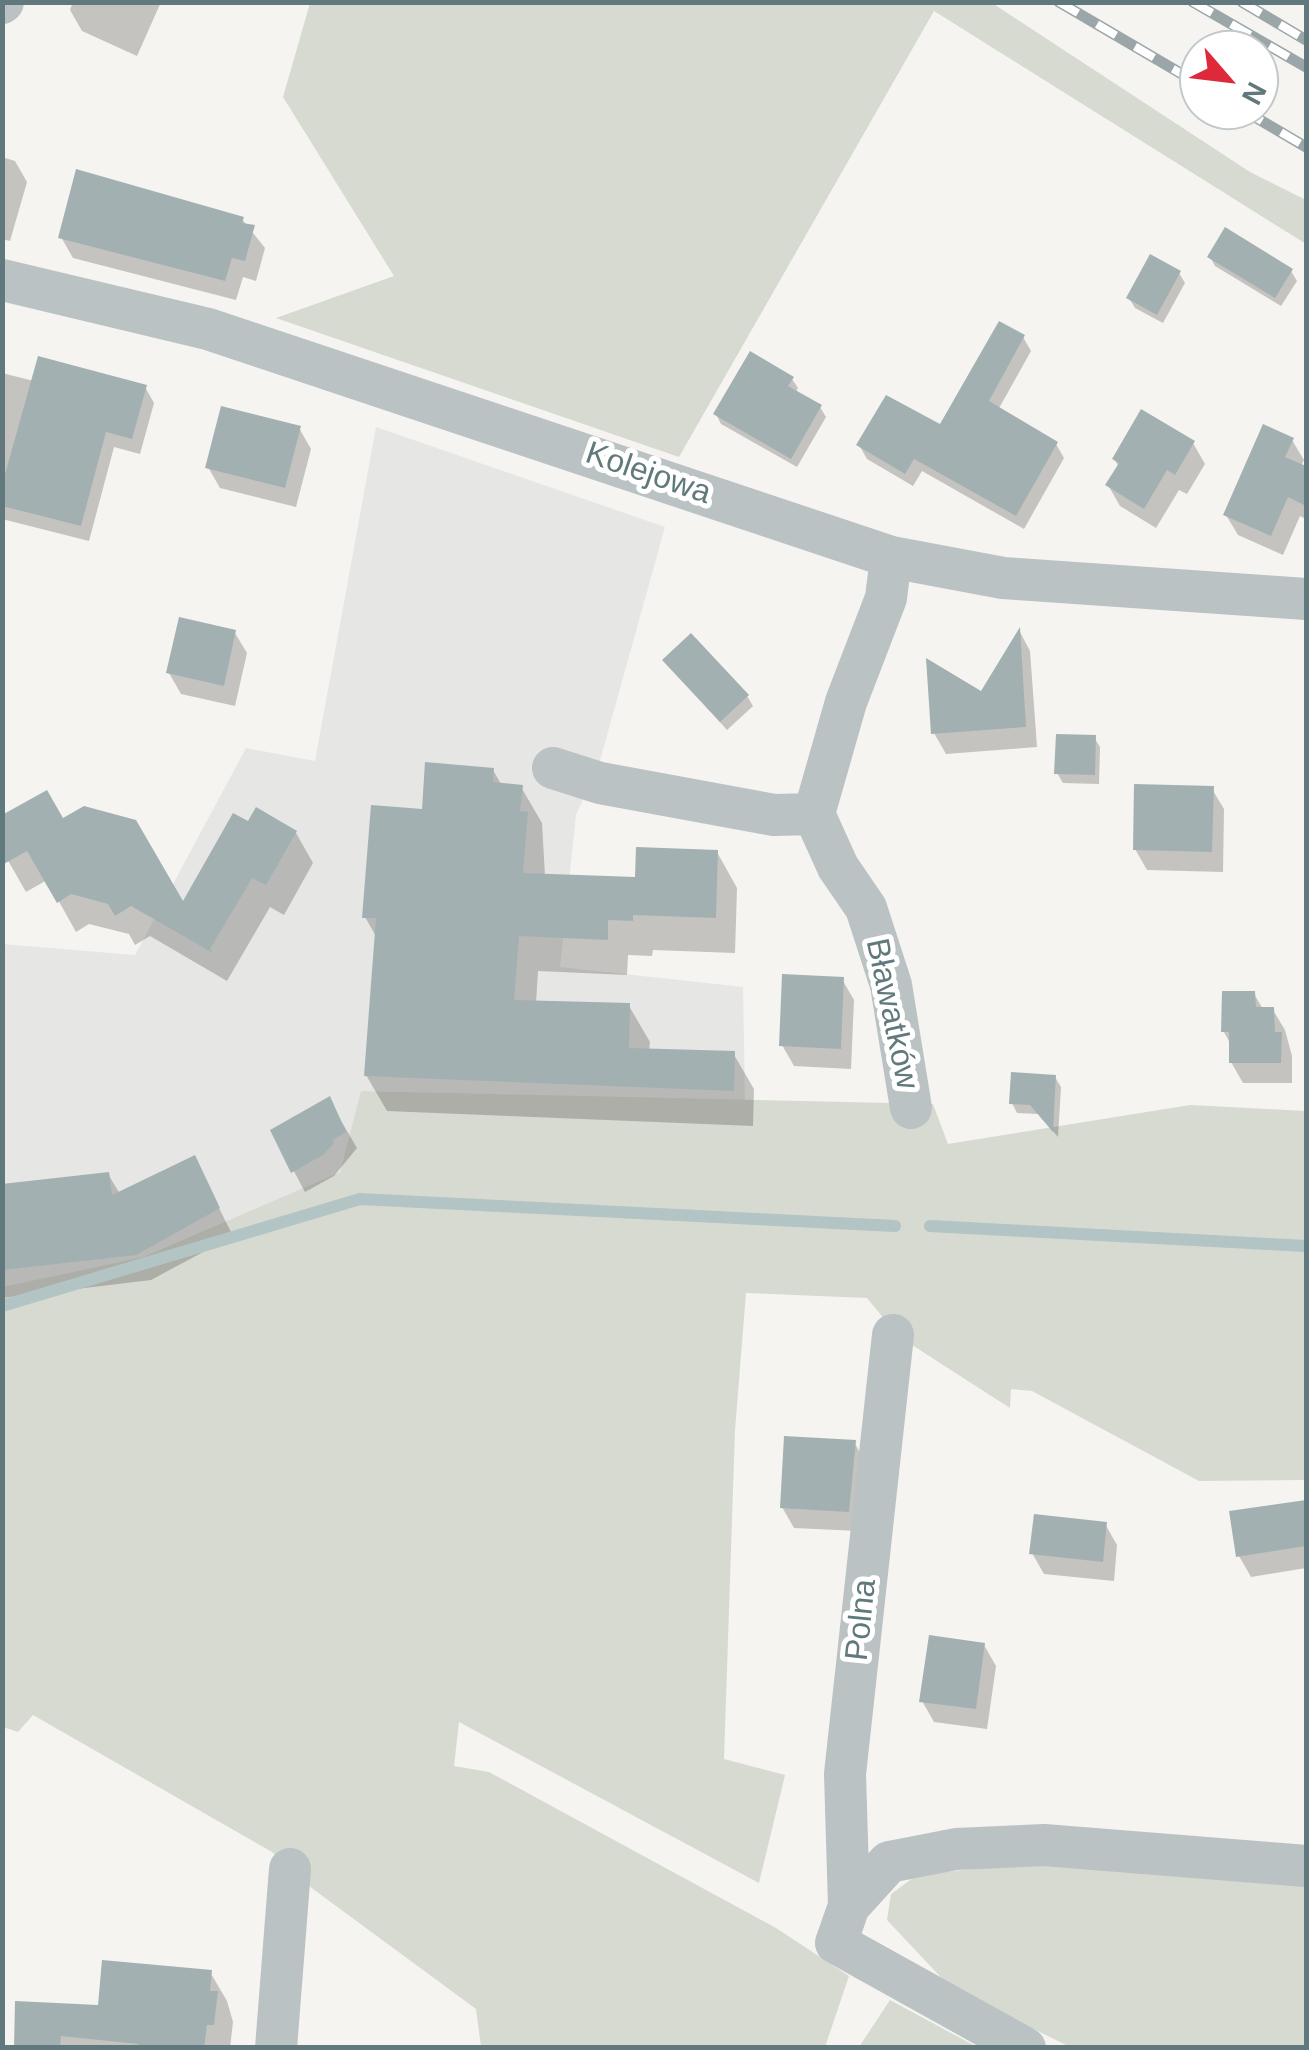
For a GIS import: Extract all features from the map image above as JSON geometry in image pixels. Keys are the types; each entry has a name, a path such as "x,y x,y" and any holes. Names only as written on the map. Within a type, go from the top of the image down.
{"street":[{"name":"Kolejowa","path":"2,280 208,330 891,557 1002,578 1306,599"},
{"path":"553,768 600,782 774,815 814,814 846,702 886,598 891,557"},
{"name":"Bławatków","path":"814,814 838,867 866,908 891,985 911,1108"},
{"name":"Polna","path":"842,1925 844,1774 893,1335"},
{"path":"1025,2048 892,1975 842,1925 889,1862 956,1848 1044,1845 1306,1866"},
{"path":"276,2048 290,1869"}],"shaded area":[{"path":"310,3 992,3 1179,125 1179,130 1186,130 1250,172 1306,200 1306,244 934,11 679,457 276,318 394,276 283,97"},
{"path":"376,427 665,527 599,764 576,815 560,967 743,987 745,1101 362,1091 340,1172 143,1257 3,1287 2,944 135,955 246,748 315,761"},
{"path":"361,1091 933,1104 948,1144 1190,1105 1306,1111 1306,1480 1199,1481 1032,1391 1011,1389 1010,1408 898,1336 867,1298 746,1293 735,1430 724,1759 785,1775 759,1883 459,1722 454,1766 489,1772 776,1928 849,1976 825,2047 481,2047 476,2009 313,1889 272,1852 33,1715 18,1732 3,1727 2,1287 143,1257 340,1172"},
{"path":"1046,1861 1306,1885 1306,2047 1070,2047 951,1988 887,1920 891,1894 917,1875"},
{"path":"890,2000 977,2047 859,2047"}],"building":[{"path":"76,169 244,217 242,223 255,225 245,261 232,258 225,281 58,238"},
{"path":"1225,227 1293,269 1275,298 1207,257"},
{"path":"1150,254 1181,271 1157,315 1126,298"},
{"path":"999,321 1025,335 989,401 1058,442 1016,516 914,459 905,474 856,445 886,395 940,424"},
{"path":"750,351 794,377 788,386 822,405 791,459 713,414"},
{"path":"38,356 147,385 132,439 106,432 81,526 2,506 2,485"},
{"path":"221,406 301,426 285,488 205,468"},
{"path":"1141,409 1195,441 1175,475 1167,470 1144,509 1105,485 1119,463 1112,459"},
{"path":"1263,424 1294,438 1285,457 1306,466 1306,506 1288,497 1271,536 1223,515"},
{"path":"179,617 236,630 224,686 166,673"},
{"path":"1020,627 1026,727 931,734 926,658 981,691"},
{"path":"691,633 749,695 720,722 662,660"},
{"path":"1056,734 1096,735 1095,775 1054,774"},
{"path":"425,762 494,768 493,782 523,785 520,811 528,812 523,873 635,877 636,847 718,850 716,918 633,915 633,921 608,920 608,940 519,936 514,1000 630,1003 629,1048 735,1051 734,1091 364,1076 376,918 362,918 371,805 422,809"},
{"path":"1134,784 1214,786 1212,852 1133,850"},
{"path":"47,790 63,818 84,806 136,820 183,901 233,813 248,821 256,807 297,831 266,885 252,878 210,949 213,953 131,906 115,916 108,904 71,894 57,903 27,851 2,865 2,815"},
{"path":"782,974 844,977 841,1049 779,1046"},
{"path":"1222,991 1255,991 1256,1007 1274,1007 1275,1032 1282,1032 1281,1063 1229,1063 1229,1032 1221,1032"},
{"path":"1011,1072 1056,1075 1053,1132 1030,1105 1009,1104"},
{"path":"330,1096 346,1132 332,1140 334,1143 323,1155 291,1173 270,1130"},
{"path":"195,1155 220,1208 136,1255 2,1270 2,1184 109,1172 112,1195"},
{"path":"784,1436 856,1440 849,1512 780,1508"},
{"path":"1306,1500 1306,1546 1236,1557 1229,1511"},
{"path":"1034,1514 1107,1522 1103,1562 1029,1554"},
{"path":"929,1635 985,1643 976,1709 919,1702"},
{"path":"102,1960 212,1970 210,1991 218,1991 214,2025 207,2025 204,2048 138,2048 138,2044 61,2036 60,2048 14,2048 15,2001 98,2005"}],"waterway":[{"path":"2,1306 360,1199 895,1226"},
{"path":"930,1226 1306,1246"}],"railway":[{"path":"1059,2 1179,72"},
{"path":"1193,2 1306,67"},
{"path":"1242,2 1306,40"},
{"path":"1277,130 1306,147"}]}
